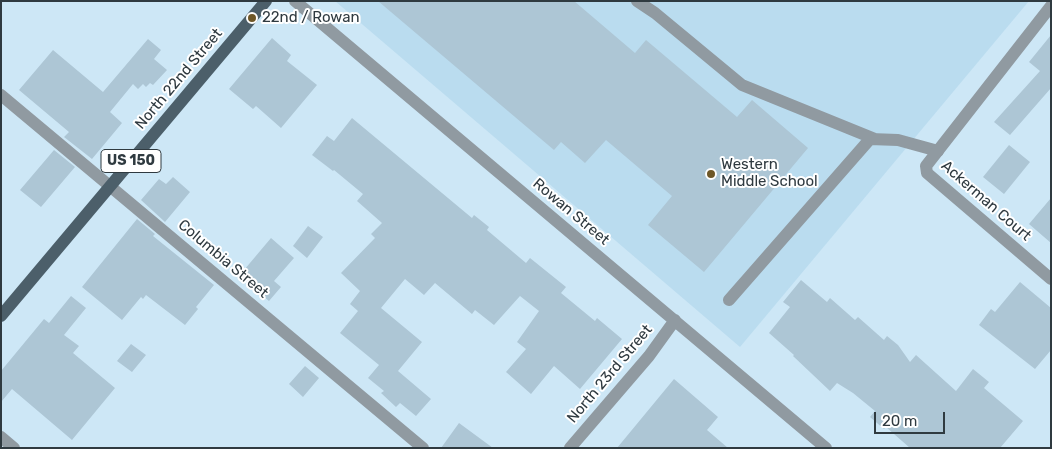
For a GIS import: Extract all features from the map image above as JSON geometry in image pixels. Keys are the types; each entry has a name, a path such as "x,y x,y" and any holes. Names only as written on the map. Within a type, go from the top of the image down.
{"main road":[{"name":"North 22nd Street","path":"1,316 266,1"}],"street":[{"name":"Rowan Street","path":"295,1 826,448"},
{"path":"637,1 655,13 742,85 875,139"},
{"path":"729,300 870,139 898,140 938,150 1051,6"},
{"name":"Columbia Street","path":"1,95 423,448"},
{"name":"Ackerman Court","path":"938,150 926,166 927,173 1051,279"},
{"name":"North 23rd Street","path":"570,448 650,356 675,320"},
{"path":"1,437 14,448"}],"shaded area":[{"name":"Western Middle School","path":"335,1 1029,1 740,347"}],"building":[{"path":"378,1 574,1 635,53 646,40 737,117 752,100 808,148 704,272 648,225 672,196 606,140 585,163 561,142 554,150"},
{"path":"1051,35 1051,88 1010,135 994,122 1040,71 1029,62"},
{"path":"272,38 291,55 287,61 317,85 281,128 256,106 253,109 229,89"},
{"path":"148,39 161,50 154,59 167,70 153,85 150,83 146,87 143,84 138,89 133,84 110,112 122,123 92,159 64,137 69,132 19,90 53,50 103,92"},
{"path":"352,118 472,218 474,215 489,227 487,230 526,263 530,258 566,287 561,293 595,321 597,318 622,339 580,389 554,366 531,394 506,372 526,349 517,342 539,311 520,296 494,325 475,310 472,314 435,283 424,295 405,279 381,308 422,342 398,371 431,399 416,416 400,403 396,407 381,393 384,391 368,378 379,365 340,333 358,311 350,304 360,291 341,273 375,238 371,234 382,223 357,201 363,194 312,155 327,136 334,141"},
{"path":"1009,145 1030,162 1004,194 983,177"},
{"path":"54,150 75,167 41,207 20,190"},
{"path":"173,177 190,192 165,222 141,200 159,179 166,184"},
{"path":"1051,198 1051,243 1029,224"},
{"path":"137,219 155,234 153,236 214,285 196,307 198,309 185,325 146,295 143,299 141,297 122,320 82,287"},
{"path":"308,226 323,237 307,258 293,246"},
{"path":"271,238 294,258 274,281 281,287 269,301 239,276"},
{"path":"801,280 827,302 830,298 855,320 858,317 884,340 887,336 898,345 910,362 916,355 956,391 973,369 989,382 984,388 1023,421 1000,448 910,448 886,427 884,429 870,417 875,411 853,393 837,383 830,391 769,333 790,307 783,302"},
{"path":"1020,282 1051,308 1051,350 1035,369 979,325 991,309 995,312"},
{"path":"71,296 86,308 64,335 79,346 73,353 115,388 72,440 12,389 1,402 1,371 44,319 49,323"},
{"path":"131,344 146,355 132,372 117,361"},
{"path":"305,366 319,378 303,397 289,384"},
{"path":"674,379 718,417 707,430 728,448 617,448"},
{"path":"459,423 493,448 441,448"}],"place":[{"name":"22nd / Rowan","path":"252,18"},
{"name":"Western Middle School","path":"711,174"}]}
